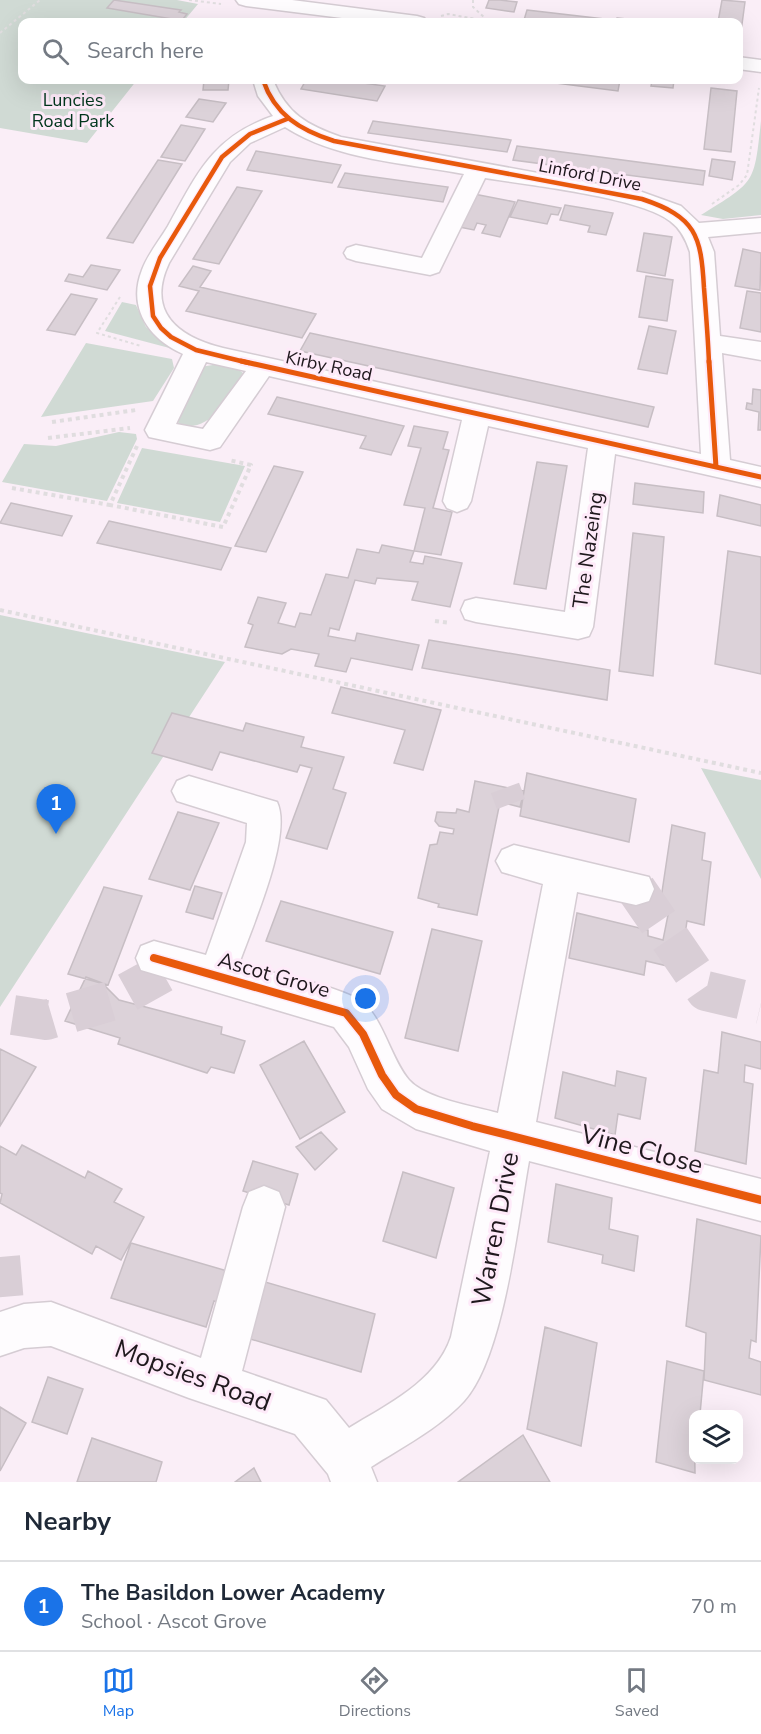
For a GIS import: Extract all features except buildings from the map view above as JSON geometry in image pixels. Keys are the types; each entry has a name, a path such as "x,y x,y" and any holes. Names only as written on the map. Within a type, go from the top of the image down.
{"street":[{"path":"246,0 287,14 352,18"},
{"path":"743,66 760,75"},
{"name":"Linford Drive","path":"265,84 273,102 287,119 310,133 345,145 642,199 700,221"},
{"name":"Kirby Road","path":"287,119 249,134 232,146 208,179 153,270 149,290 151,309 160,327 177,340 198,351 761,477"},
{"path":"356,253 430,267 478,169"},
{"path":"716,467 710,343 700,221 761,225"},
{"path":"710,343 761,351"},
{"name":"Kirby Road","path":"198,351 159,430 210,440 263,366"},
{"path":"457,501 477,415"},
{"name":"The Nazeing","path":"476,610 578,627 603,443"},
{"name":"Ascot Grove","path":"189,790 265,813 263,842 217,975"},
{"path":"514,861 636,889"},
{"name":"Warren Drive","path":"349,1470 450,1383 469,1349 481,1307 563,872"},
{"name":"Ascot Grove","path":"154,958 346,1013 363,1034 382,1075 396,1095 416,1109 442,1119 512,1136"},
{"name":"Vine Close","path":"512,1136 761,1200"},
{"path":"216,1385 264,1207"},
{"name":"Mopsies Road","path":"0,1334 24,1326 51,1324 216,1385 310,1416 349,1470"}],"path":[{"path":"18,18 40,0"},
{"path":"473,0 473,7 486,18"},
{"path":"0,33 18,18"},
{"path":"700,221 747,175 760,75"},
{"path":"756,117 761,118"},
{"path":"48,438 81,436 133,428"},
{"path":"110,506 142,438"},
{"path":"12,488 223,527 251,465 228,460"},
{"path":"0,610 761,773"}],"green space":[{"name":"Luncies Road Park","path":"0,0 177,0 198,4 186,18 18,18 18,84 134,84 87,143 0,128"},
{"path":"761,121 761,215 723,219 701,215 733,195 749,179 756,157"},
{"path":"122,302 136,305 146,327 177,350 105,331"},
{"path":"86,343 172,359 174,368 153,401 41,417"},
{"path":"219,364 235,367 243,373 242,382 223,407 207,421 189,426 179,424 177,420 200,367"},
{"path":"119,432 136,434 137,439 107,501 2,482 24,444 56,446"},
{"path":"142,448 245,466 220,522 117,503"},
{"path":"0,615 225,662 0,1007"},
{"path":"701,768 761,780 761,879"}],"tunnel":[{"path":"505,788 511,804"},
{"path":"636,889 706,991 761,1004"},
{"path":"13,1015 46,1020 114,1000 175,966"},
{"path":"0,1257 4,1304 11,1329"}],"cycle path":[{"path":"264,84 269,96 289,120 318,136 365,149 642,199 672,211 680,217 693,231 702,252 716,467"},
{"path":"287,119 250,134 230,148 207,179 157,263 150,286 151,309 161,328 171,337 209,354 761,477"},
{"path":"154,958 346,1013 363,1034 382,1075 396,1095 416,1109 472,1126 761,1200"}],"place":[{"name":"The Basildon Lower Academy","path":"56,834"}]}
